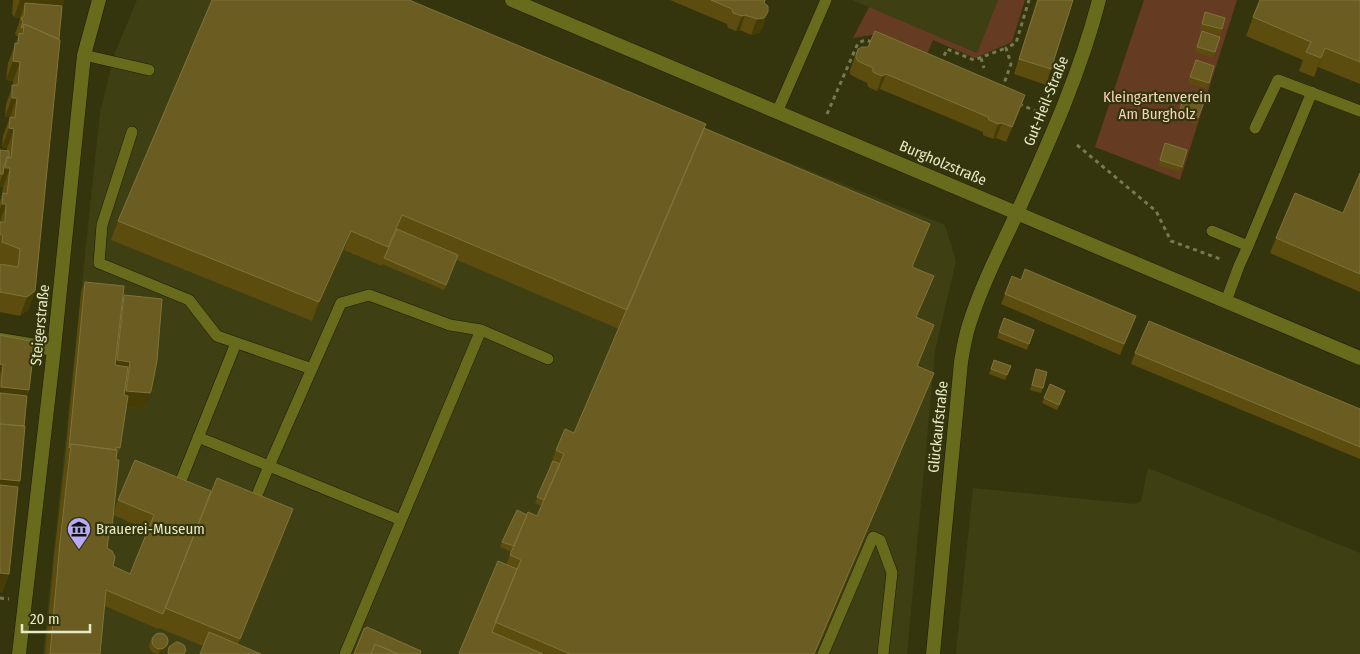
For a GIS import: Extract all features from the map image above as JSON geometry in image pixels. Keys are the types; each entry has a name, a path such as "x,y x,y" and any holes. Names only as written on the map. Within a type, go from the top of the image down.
{"street":[{"name":"Steigerstraße","path":"19,654 54,349 84,55 99,0"},
{"name":"Burgholzstraße","path":"512,0 778,110 1360,358"},
{"name":"Gut-Heil-Straße","path":"1017,212 1072,84 1092,28 1099,0"},
{"name":"Glückaufstraße","path":"933,654 961,362 968,327 982,288 1017,212"},
{"path":"0,340 54,349"}],"lane":[{"path":"778,110 826,0"},
{"path":"84,55 149,70"},
{"path":"1254,128 1278,80 1360,111"},
{"path":"1226,301 1312,92"},
{"path":"132,132 102,225 99,263 189,300 217,336 312,369"},
{"path":"1212,231 1248,246"},
{"path":"251,511 340,303 369,295 450,325 481,330 548,359"},
{"path":"345,654 481,330"},
{"path":"180,483 236,343"},
{"path":"198,437 401,520"},
{"path":"823,654 873,537 880,540 892,572 883,654"}],"path":[{"path":"938,69 948,49 974,60 1016,43 1029,0"},
{"path":"821,129 858,43 865,40 881,45"},
{"path":"999,96 1011,64 1006,48"},
{"path":"981,58 984,68"},
{"path":"1017,103 1034,110"},
{"path":"1077,145 1156,211 1171,241 1239,266"},
{"path":"0,598 10,599"}],"shaded area":[{"path":"137,0 384,0 945,225 956,261 935,351 907,654 43,654 100,113 115,53"},
{"path":"852,0 998,0 977,53"},
{"path":"1148,468 1360,553 1360,654 956,654 973,488 1135,504 1141,501"}],"green space":[{"path":"998,0 1025,0 1012,42 975,58 933,40 925,59 877,34 853,38 869,7 977,53"},
{"name":"Kleingartenverein Am Burgholz","path":"1144,0 1237,0 1180,180 1095,147"}],"building":[{"path":"212,0 409,0 706,124 627,310 402,215 388,247 351,231 319,302 118,221"},
{"path":"711,0 765,0 764,3 768,6 768,12 764,18 757,19 745,15 742,16 733,13 732,9"},
{"path":"1038,0 1073,0 1051,69 1019,59"},
{"path":"1260,0 1360,0 1360,62 1325,48 1321,58 1306,52 1311,42 1253,17"},
{"path":"25,3 62,6 59,39 24,24 21,28 23,22 21,18 24,16"},
{"path":"1205,12 1225,18 1222,29 1202,24"},
{"path":"24,24 60,40 35,291 27,297 0,292 0,264 18,267 20,249 2,242 3,236 0,234 0,222 5,222 6,204 2,204 3,193 7,194 10,168 5,168 7,157 11,158 14,129 9,128 10,117 15,118 17,98 12,98 12,85 18,85 20,62 13,61 15,43 18,44 19,33 23,34"},
{"path":"875,31 1025,95 1012,127 1002,123 998,124 989,120 988,117 886,74 882,76 873,72 873,68 858,61 856,55 858,49 868,47"},
{"path":"1202,31 1220,37 1215,52 1197,47"},
{"path":"1196,60 1214,66 1209,83 1190,77"},
{"path":"1184,96 1204,102 1198,118 1179,112"},
{"path":"704,128 930,224 912,267 934,276 916,317 934,325 917,366 934,373 814,654 570,654 495,622 521,560 510,555 528,512 537,516 564,454 556,450 565,429 574,433"},
{"path":"1165,143 1187,150 1182,167 1160,160"},
{"path":"0,150 9,151 9,158 7,157 3,174 0,174"},
{"path":"1360,173 1360,274 1276,238 1295,193 1343,213"},
{"path":"397,229 458,255 446,285 384,258"},
{"path":"1025,269 1136,316 1124,344 1005,294 1012,276 1021,280"},
{"path":"85,282 124,286 115,365 128,367 124,395 128,396 120,448 116,447 116,450 71,444 69,448"},
{"path":"124,295 162,299 157,361 150,393 126,391 130,362 117,360"},
{"path":"1004,318 1034,330 1029,344 999,332"},
{"path":"1149,321 1360,409 1360,447 1135,353"},
{"path":"0,335 30,341 34,348 29,390 1,387 3,365 0,364"},
{"path":"994,360 1011,366 1007,375 991,369"},
{"path":"1036,369 1047,372 1043,388 1032,385"},
{"path":"1050,384 1065,391 1059,405 1044,398"},
{"path":"0,393 27,396 24,426 0,424"},
{"path":"0,424 25,426 20,481 0,479"},
{"path":"71,444 117,450 116,460 119,460 112,527 110,527 107,548 112,551 115,557 113,566 130,574 154,515 118,500 135,460 211,491 163,614 106,590 100,654 50,654"},
{"path":"553,461 560,464 544,500 537,497"},
{"path":"217,478 293,509 240,639 165,608"},
{"path":"0,485 18,487 9,574 0,573"},
{"path":"517,510 527,515 514,546 502,542"},
{"path":"498,561 517,569 492,632 543,654 459,653"},
{"path":"367,627 421,651 420,654 398,654 375,644 371,654 354,654 364,629"},
{"path":"209,632 261,654 200,654"},
{"path":"157,633 163,633 168,638 166,647 157,649 152,644 152,638"},
{"path":"176,642 184,645 186,650 184,654 168,653 169,647"},
{"path":"375,644 398,654 371,654"}],"place":[{"name":"Brauerei-Museum","path":"79,550"}]}
